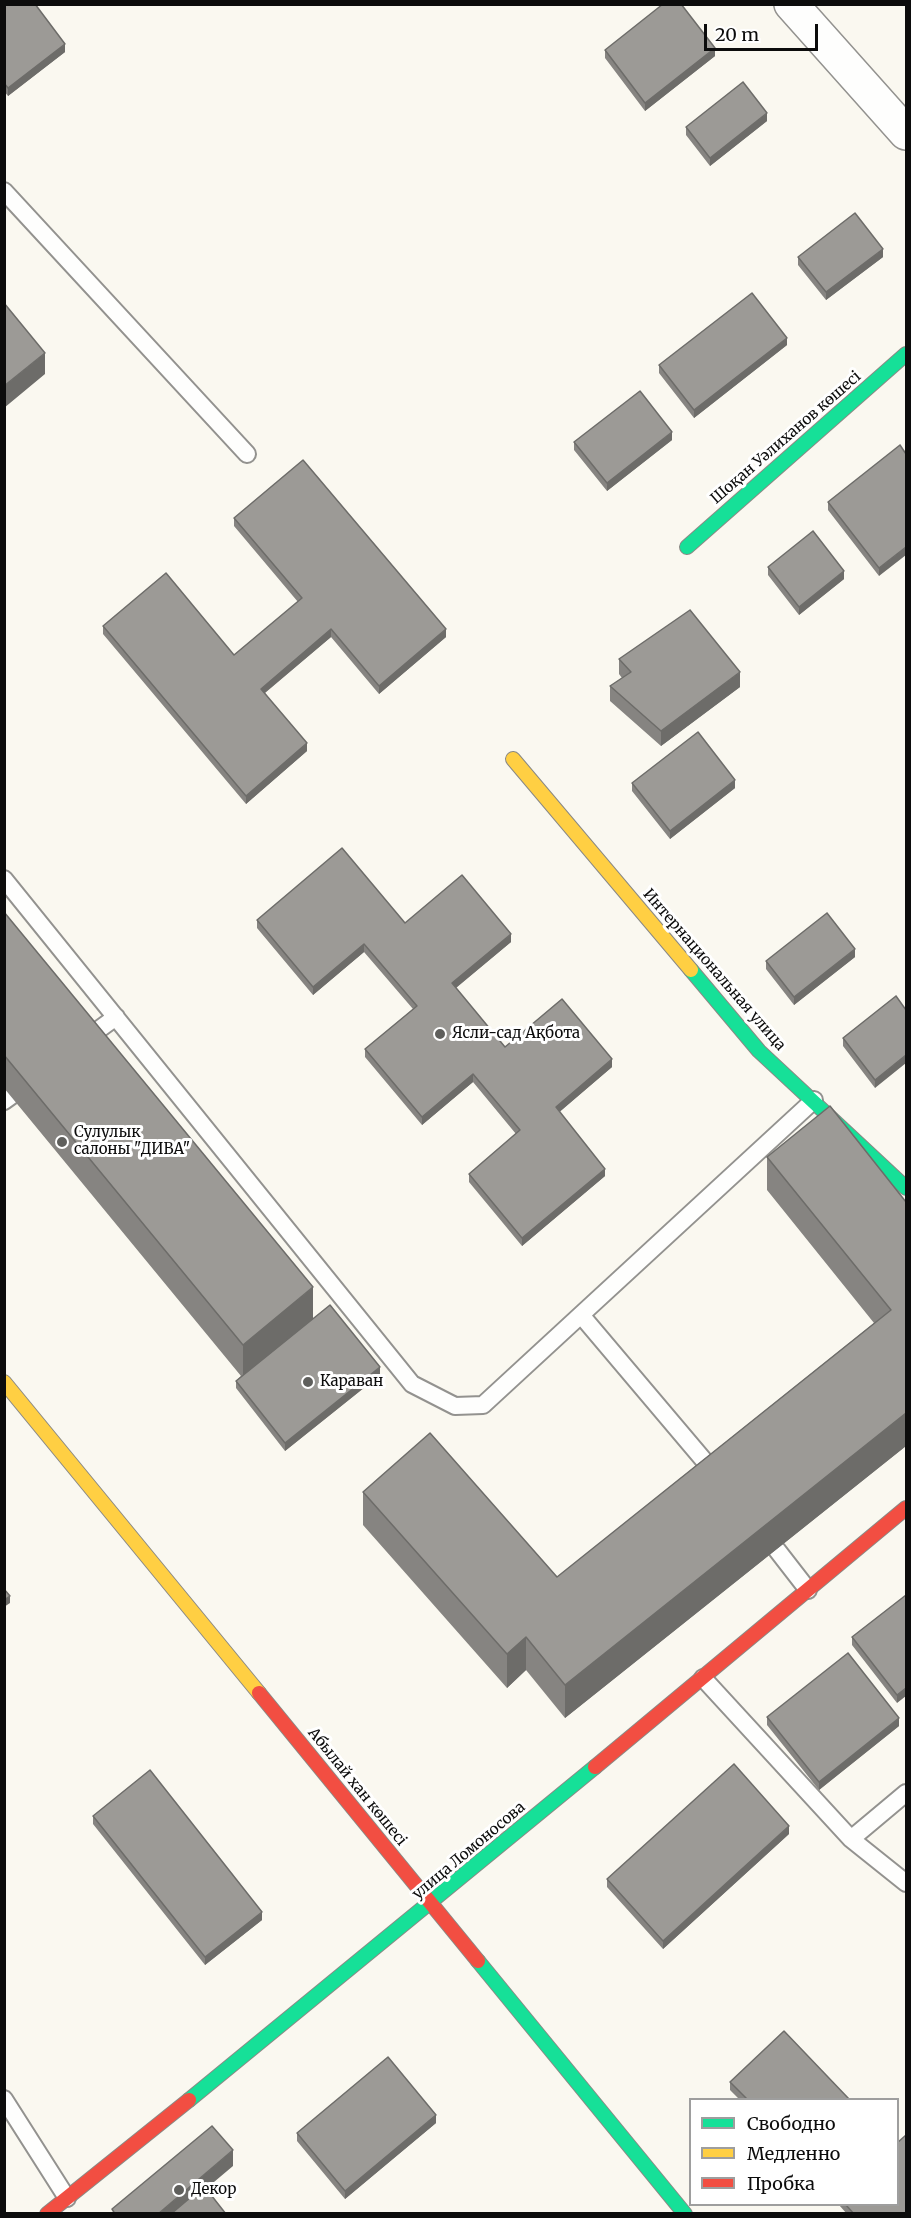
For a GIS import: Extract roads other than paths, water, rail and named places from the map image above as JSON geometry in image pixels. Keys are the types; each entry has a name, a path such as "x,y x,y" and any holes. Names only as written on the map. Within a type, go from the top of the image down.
{"street":[{"path":"791,4 906,133"},
{"name":"Шоқан Уәлиханов көшесі","path":"687,547 906,354"},
{"name":"Интернациональная улица","path":"513,759 759,1051 906,1188"},
{"name":"Абылай хан көшесі","path":"4,1382 685,2214"},
{"name":"улица Ломоносова","path":"47,2214 431,1904 906,1508"}],"lane":[{"path":"4,191 247,454"},
{"path":"4,879 412,1384 455,1406 483,1405 814,1100"},
{"path":"83,1041 116,1017"},
{"path":"581,1315 720,1480"},
{"path":"777,1550 808,1590"},
{"path":"703,1678 851,1839 906,1883"},
{"path":"851,1839 906,1793"},
{"path":"4,2099 67,2198"}],"place":[{"name":"Ясли-сад Ақбота","path":"440,1034"},
{"name":"Сулулык салоны \"ДИВА\"","path":"62,1142"},
{"name":"Караван","path":"308,1382"},
{"name":"Декор","path":"179,2190"}]}
